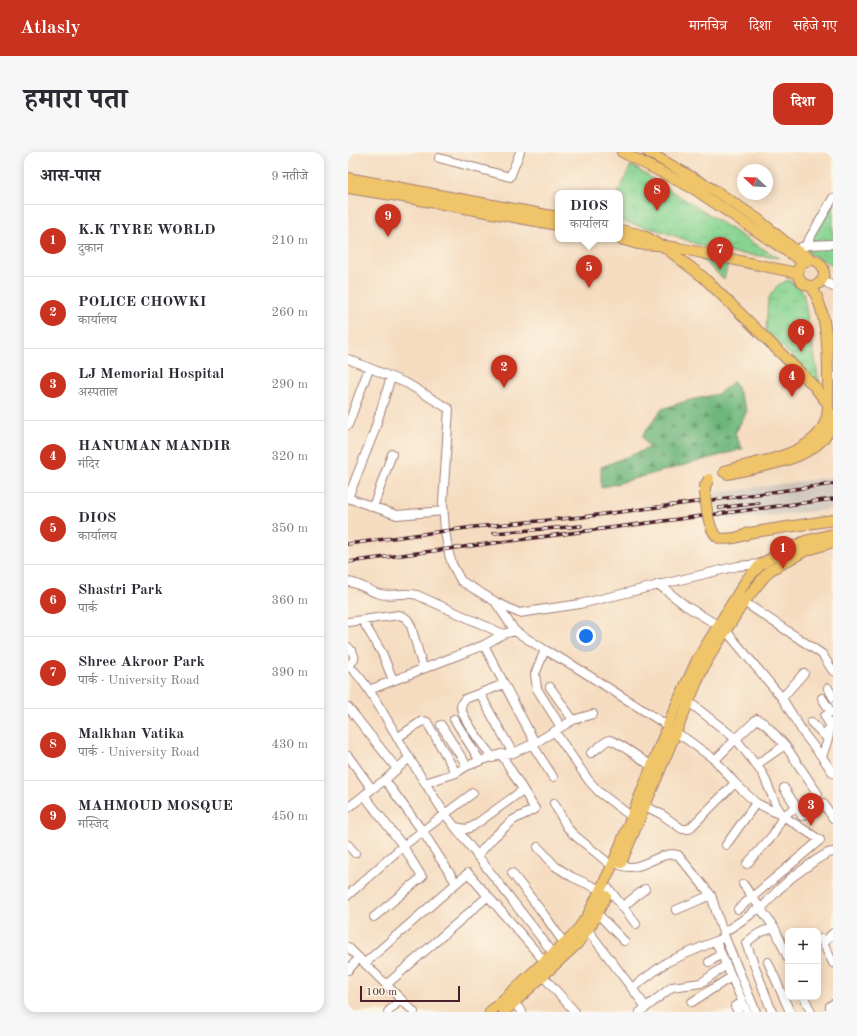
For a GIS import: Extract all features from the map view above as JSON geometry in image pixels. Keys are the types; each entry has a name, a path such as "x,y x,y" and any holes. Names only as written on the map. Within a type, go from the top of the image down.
{"main road":[{"path":"622,152 694,189 808,261 820,263 824,269 824,276 818,283 808,287 801,284 797,271 800,264 808,261"},
{"path":"648,152 720,193 759,220 808,261"},
{"path":"348,178 555,216"},
{"path":"348,188 555,224"},
{"path":"623,231 643,235 660,245 703,278 813,385 828,404"},
{"path":"623,240 638,244 679,248 797,273"},
{"path":"818,283 828,358 828,404 825,424 820,432 798,450 724,472 709,479 705,486 705,493 712,531 721,539 734,538 745,535 748,532 833,520"},
{"path":"818,283 825,298 833,354"},
{"path":"724,472 728,474 787,460 801,455 829,436 833,414"},
{"path":"745,535 749,538 833,526"},
{"path":"616,865 632,816 653,767 672,730 689,702 706,662 747,579 761,564 784,551 805,541 833,534"},
{"path":"504,1012 577,944 597,913 616,865 645,806 697,660 768,571 805,551 833,542"},
{"path":"490,1012 576,932 605,890"}],"street":[{"path":"439,158 510,177 520,152"},
{"path":"805,246 833,198"},
{"path":"794,249 805,246 833,244"},
{"path":"818,283 833,287"},
{"path":"348,359 408,384 449,408 443,511 449,554 452,564 461,581 496,602 519,613 580,604 658,584 738,566 761,564"},
{"path":"348,425 369,368"},
{"path":"391,377 374,432 348,498 397,515 443,511"},
{"path":"373,507 392,454"},
{"path":"348,582 358,583 380,594 403,593 417,595 503,634"},
{"path":"658,584 686,606 723,629 782,698 804,734 833,773"},
{"path":"496,602 515,631 574,666 685,738 715,760 734,783 756,802 783,816 820,840 738,909"},
{"path":"744,602 822,654 833,671"},
{"path":"348,622 399,615 408,620 423,668"},
{"path":"362,620 382,653 393,680"},
{"path":"369,690 484,645 503,634 515,631"},
{"path":"484,645 553,777"},
{"path":"348,647 354,654 355,658 348,667 355,671 369,690 409,758 445,814 553,954"},
{"path":"545,650 535,674 537,689 558,729 589,781 599,792 632,816"},
{"path":"782,698 804,673"},
{"path":"493,758 466,720 461,707 465,699 504,684"},
{"path":"550,687 573,720"},
{"path":"828,688 833,697"},
{"path":"480,693 513,753"},
{"path":"822,698 830,712 825,716 831,727 827,731 829,734 822,757"},
{"path":"689,702 736,739 762,774 776,805 783,816"},
{"path":"348,707 397,769"},
{"path":"426,783 456,773 480,761 493,758 501,754 513,753 534,743 573,720 593,714"},
{"path":"454,719 480,761"},
{"path":"715,760 757,719 765,724 785,745 818,794 810,798 816,807"},
{"path":"397,738 422,721 427,722 456,773"},
{"path":"811,722 828,739"},
{"path":"441,725 468,766"},
{"path":"591,753 607,741 612,741 622,745 653,767"},
{"path":"756,765 785,745"},
{"path":"477,856 493,838 513,820 535,809 501,754"},
{"path":"348,756 372,789"},
{"path":"348,808 385,780 409,758"},
{"path":"385,780 423,832 456,883"},
{"path":"645,806 661,814 682,829 689,829 734,783"},
{"path":"784,788 802,816 823,803 833,818"},
{"path":"455,827 466,829 472,828 523,790"},
{"path":"348,895 403,846 473,793"},
{"path":"364,795 403,846 422,877 374,917"},
{"path":"726,845 756,802"},
{"path":"554,803 567,827 573,834 616,865 634,867 669,854 678,855 711,895 724,935 756,1012"},
{"path":"747,864 773,835 783,816 796,807"},
{"path":"348,845 355,853"},
{"path":"538,848 555,866 572,877 605,890 636,924"},
{"path":"632,988 667,962 724,935 752,912 761,909 791,878 816,860 828,853 833,852"},
{"path":"348,970 468,873 487,897 545,962"},
{"path":"512,873 564,943"},
{"path":"743,884 775,929 785,951"},
{"path":"622,907 645,890"},
{"path":"676,910 711,895"},
{"path":"386,984 487,897"},
{"path":"597,913 624,941"},
{"path":"772,1012 746,943 756,935 770,928 775,929"},
{"path":"588,929 632,988 643,1009 672,987 701,983 726,965"},
{"path":"833,933 822,941 833,963"},
{"path":"717,944 748,1012"},
{"path":"348,947 414,1012"},
{"path":"709,962 721,954"},
{"path":"768,962 790,1012"},
{"path":"543,976 575,1012"},
{"path":"692,1002 731,977"},
{"path":"388,1012 401,999"},
{"path":"805,1000 808,1011"},
{"path":"514,1003 522,1012"},
{"path":"738,1012 735,1006 743,1003"},
{"path":"831,1012 830,1006 833,1004"}],"shaded area":[{"path":"833,477 833,509 718,521 714,493"}],"green space":[{"path":"631,165 751,242 779,258 716,251 661,231 623,222 623,190 619,190"},
{"path":"833,204 833,242 811,241"},
{"path":"833,247 833,265 808,253 808,249"},
{"path":"699,257 729,260 724,279"},
{"path":"788,280 796,284 803,292 820,387 809,372 766,332 768,299 777,286"},
{"path":"734,381 747,411 735,434 743,449 601,488 601,467 649,448 642,436 662,409 686,401 718,394"}],"railway":[{"path":"348,544 474,527 582,517 833,484"},
{"path":"348,562 833,499"},
{"path":"719,508 759,503"},
{"path":"494,533 581,526"}],"place":[{"name":"Malkhan Vatika","path":"657,211"},
{"name":"MAHMOUD MOSQUE","path":"388,237"},
{"name":"Shree Akroor Park","path":"720,270"},
{"name":"DIOS","path":"589,288"},
{"name":"Shastri Park","path":"801,352"},
{"name":"POLICE CHOWKI","path":"504,388"},
{"name":"HANUMAN MANDIR","path":"792,397"},
{"name":"K.K TYRE WORLD","path":"783,569"},
{"name":"LJ Memorial Hospital","path":"811,826"}]}
